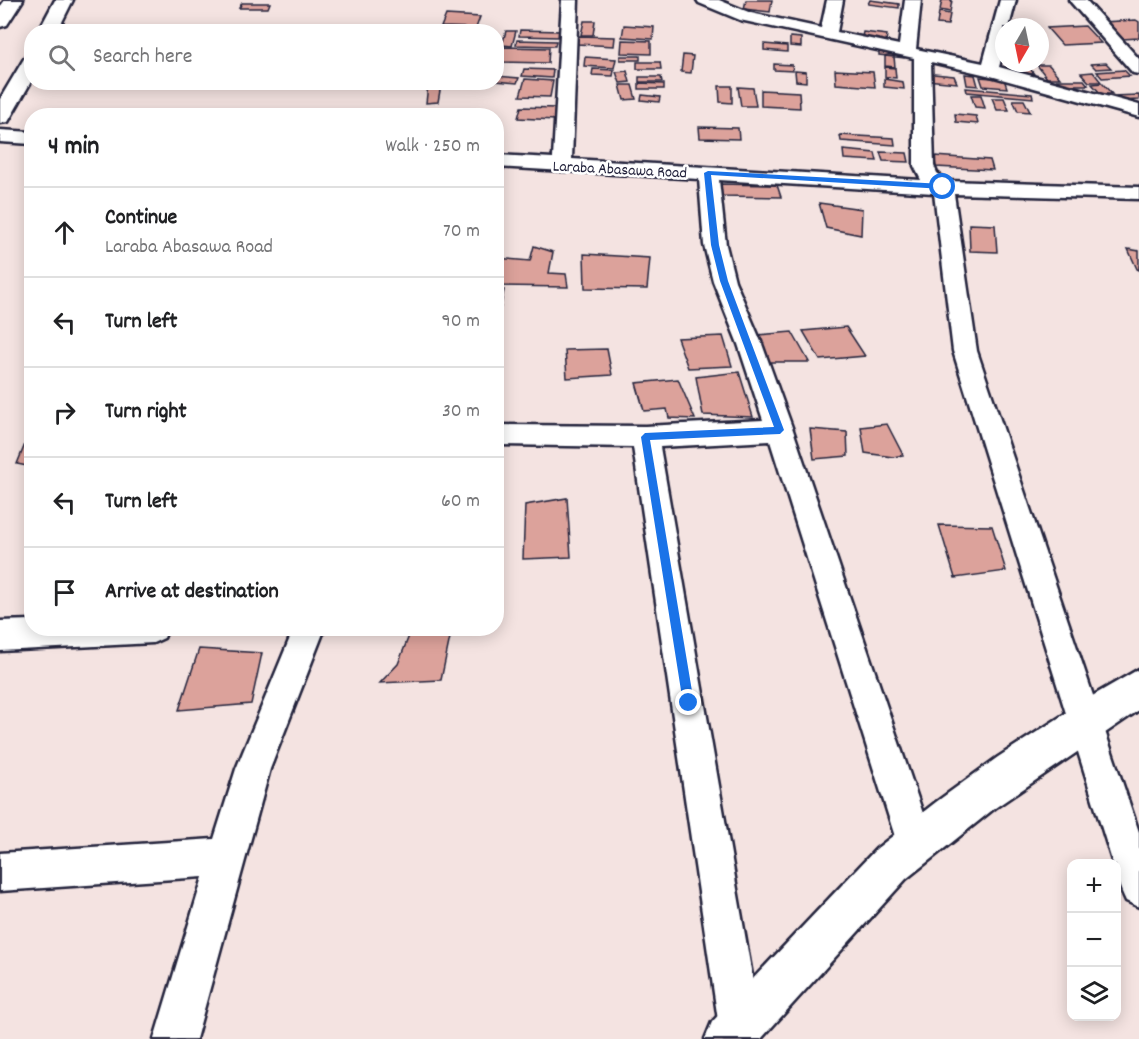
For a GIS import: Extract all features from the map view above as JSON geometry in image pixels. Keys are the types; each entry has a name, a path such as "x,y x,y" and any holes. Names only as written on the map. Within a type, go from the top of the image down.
{"street":[{"path":"0,21 14,0"},
{"path":"51,24 64,0"},
{"path":"562,165 570,0"},
{"path":"705,0 828,36 990,70 1139,111"},
{"path":"828,36 835,0"},
{"path":"913,0 914,54 924,166 929,176 943,187 965,351 1139,888"},
{"path":"990,70 1008,0"},
{"path":"1077,0 1139,69"},
{"path":"0,117 24,75"},
{"path":"0,136 24,138"},
{"name":"Laraba Abasawa Road","path":"504,161 943,187 1139,193"},
{"path":"708,173 715,245 724,281 780,430 915,843"},
{"path":"504,435 645,437 780,430"},
{"path":"645,437 735,1033"},
{"path":"0,636 24,635"},
{"path":"175,1039 253,769 307,636"},
{"path":"735,1033 891,864 915,843 977,795 1139,688"},
{"path":"0,872 227,857"}],"building":[{"path":"746,0 772,0 770,12 744,9"},
{"path":"870,0 899,4 899,8 868,4"},
{"path":"942,0 952,0 950,12 940,10"},
{"path":"242,3 270,3 268,8 239,8"},
{"path":"939,12 950,14 948,25 937,24"},
{"path":"446,15 480,17 477,24 442,24"},
{"path":"1136,20 1139,22 1139,38 1122,39 1104,22"},
{"path":"584,21 595,21 593,35 581,35"},
{"path":"624,25 654,27 653,39 622,37"},
{"path":"1085,26 1101,43 1062,45 1049,28"},
{"path":"520,30 560,31 559,37 519,36"},
{"path":"506,31 516,31 512,46 504,45"},
{"path":"863,32 887,35 886,41 862,37"},
{"path":"579,36 615,37 614,46 577,44"},
{"path":"790,37 801,38 801,47 790,46"},
{"path":"517,40 556,41 555,46 516,45"},
{"path":"622,40 651,41 651,54 621,53"},
{"path":"764,44 787,46 787,52 764,50"},
{"path":"504,47 549,48 548,63 504,62"},
{"path":"879,51 904,53 904,58 879,55"},
{"path":"683,55 693,56 691,73 681,72"},
{"path":"620,56 640,56 640,60 620,60"},
{"path":"885,56 894,57 895,67 885,66"},
{"path":"585,57 616,59 614,68 584,66"},
{"path":"637,62 660,62 661,69 637,69"},
{"path":"1106,63 1111,68 1096,69 1091,64"},
{"path":"774,64 792,65 793,71 774,70"},
{"path":"1049,65 1060,78 1047,78 1042,72 1049,72"},
{"path":"885,67 895,68 896,78 885,77"},
{"path":"524,69 553,70 552,78 522,76"},
{"path":"593,69 614,70 613,76 592,75"},
{"path":"835,70 873,72 875,87 836,84"},
{"path":"1124,70 1130,76 1102,78 1097,72"},
{"path":"627,71 630,82 620,83 616,72"},
{"path":"795,71 806,72 806,82 796,81"},
{"path":"1093,72 1101,82 1089,82 1081,73"},
{"path":"924,73 954,76 957,83 926,80"},
{"path":"965,74 975,75 978,86 967,85"},
{"path":"504,77 519,78 517,83 504,82"},
{"path":"639,77 661,77 662,82 639,82"},
{"path":"980,77 1004,79 1007,88 983,86"},
{"path":"525,79 553,81 550,97 520,96"},
{"path":"884,79 903,82 904,89 884,87"},
{"path":"1057,80 1084,80 1088,85 1061,85"},
{"path":"639,83 664,84 664,89 639,89"},
{"path":"1102,83 1112,94 1101,94 1092,84"},
{"path":"620,85 632,85 636,99 624,100"},
{"path":"719,86 732,86 732,103 720,102"},
{"path":"738,87 753,88 756,106 741,106"},
{"path":"966,88 1032,94 1033,98 967,92"},
{"path":"427,90 440,90 438,102 426,103"},
{"path":"761,90 799,92 800,108 761,106"},
{"path":"642,95 660,97 659,102 641,100"},
{"path":"971,95 981,95 985,108 975,107"},
{"path":"1139,95 1139,100 1117,101 1112,96"},
{"path":"992,98 1004,98 1009,110 997,110"},
{"path":"1013,100 1024,100 1030,112 1018,111"},
{"path":"521,107 556,108 555,120 518,118"},
{"path":"955,114 976,116 978,124 956,122"},
{"path":"699,127 738,128 739,139 700,138"},
{"path":"840,135 894,138 895,145 841,141"},
{"path":"843,150 875,153 877,161 844,159"},
{"path":"880,152 907,153 909,162 883,161"},
{"path":"934,156 990,160 993,170 936,167"},
{"path":"718,184 777,185 781,197 720,196"},
{"path":"819,203 862,209 861,235 826,228"},
{"path":"969,224 995,225 997,252 970,251"},
{"path":"534,246 553,252 549,273 566,274 568,287 504,286 504,259 530,261"},
{"path":"1128,249 1139,251 1139,270 1137,269"},
{"path":"584,254 650,258 647,289 585,288"},
{"path":"846,327 865,356 820,360 803,331"},
{"path":"792,332 809,362 769,362 758,335"},
{"path":"723,336 732,366 688,368 677,338"},
{"path":"607,349 612,375 567,378 565,350"},
{"path":"739,372 753,417 703,415 696,377"},
{"path":"678,379 695,419 669,418 667,409 644,411 636,383"},
{"path":"887,424 903,455 893,457 865,453 861,427"},
{"path":"810,429 847,432 848,456 814,459"},
{"path":"24,447 24,465 17,464"},
{"path":"567,498 571,557 523,559 525,505"},
{"path":"939,525 992,526 1006,571 955,578"},
{"path":"409,636 450,636 441,680 380,683 398,664"},
{"path":"199,649 262,653 251,704 179,710"}],"route":[{"path":"689,703 645,437 780,430 750,344 724,281 715,245 708,173 943,187"}]}
